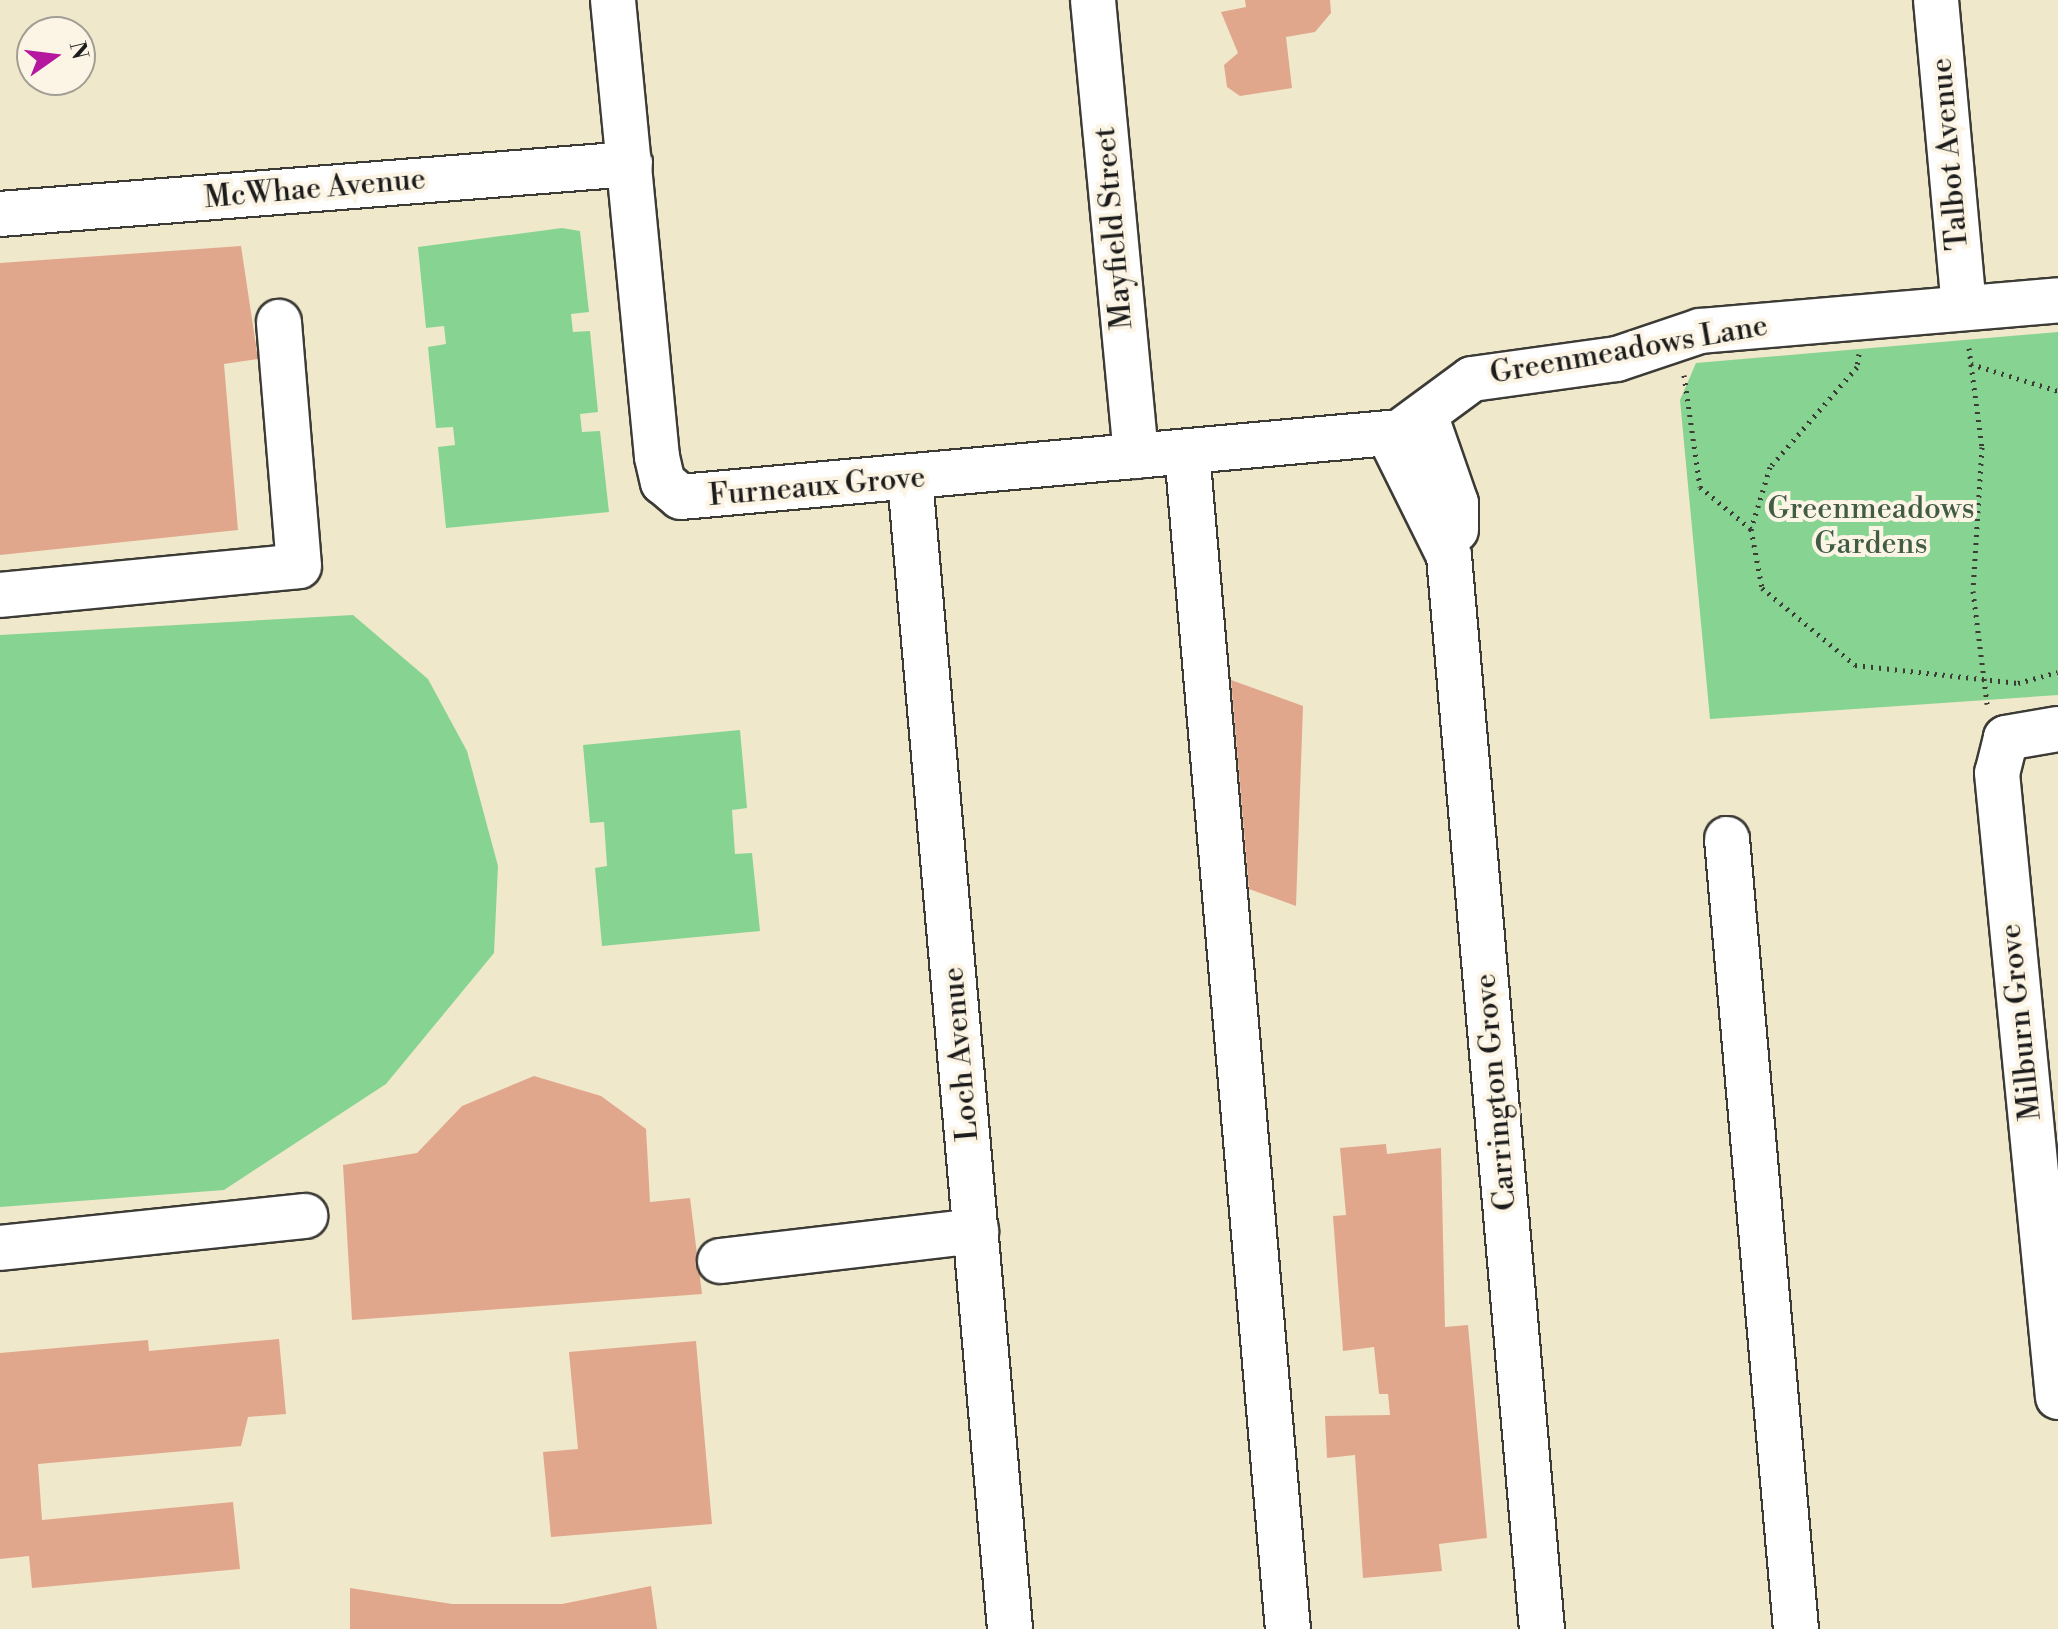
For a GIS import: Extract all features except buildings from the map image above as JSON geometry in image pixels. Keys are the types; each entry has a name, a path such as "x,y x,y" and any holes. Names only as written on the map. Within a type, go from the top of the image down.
{"street":[{"name":"Furneaux Grove","path":"613,0 657,457 668,488 692,498 1187,452 1408,426"},
{"name":"Mayfield Street","path":"1093,0 1136,456"},
{"name":"Talbot Avenue","path":"1936,0 1964,307"},
{"name":"McWhae Avenue","path":"0,214 630,164"},
{"name":"Greenmeadows Lane","path":"1408,426 1451,388 1484,375 1617,359 1672,339 1864,315 2058,300"},
{"path":"0,595 299,566 279,322"},
{"name":"Carrington Grove","path":"1408,426 1456,503 1449,556 1542,1629"},
{"path":"1187,452 1288,1629"},
{"name":"Loch Avenue","path":"910,479 1010,1629"},
{"path":"2003,741 2058,729"},
{"name":"Milburn Grove","path":"2003,741 1997,773 2058,1397"},
{"path":"1727,839 1796,1629"},
{"path":"0,1248 305,1216"},
{"path":"720,1261 976,1231"}],"path":[{"path":"1964,307 1982,447 1973,591 1988,710 2003,741"},
{"path":"1864,315 1857,367 1770,467 1751,529 1762,588 1855,665 2035,683 2058,672"},
{"path":"1672,339 1692,400 1700,487 1751,529"},
{"path":"1971,364 2058,391"}],"green space":[{"path":"562,228 580,231 589,312 571,314 573,332 590,331 598,412 580,414 582,432 600,431 609,512 446,528 438,447 455,445 453,427 436,428 428,347 446,344 444,326 426,328 418,247"},
{"name":"Greenmeadows Gardens","path":"2058,332 2058,695 1710,719 1680,400 1696,363"},
{"path":"353,615 428,679 467,751 498,866 494,953 386,1084 224,1190 0,1207 0,635"},
{"path":"740,730 747,808 732,810 735,854 752,853 760,931 602,946 595,868 607,866 604,822 590,823 583,745"}]}
